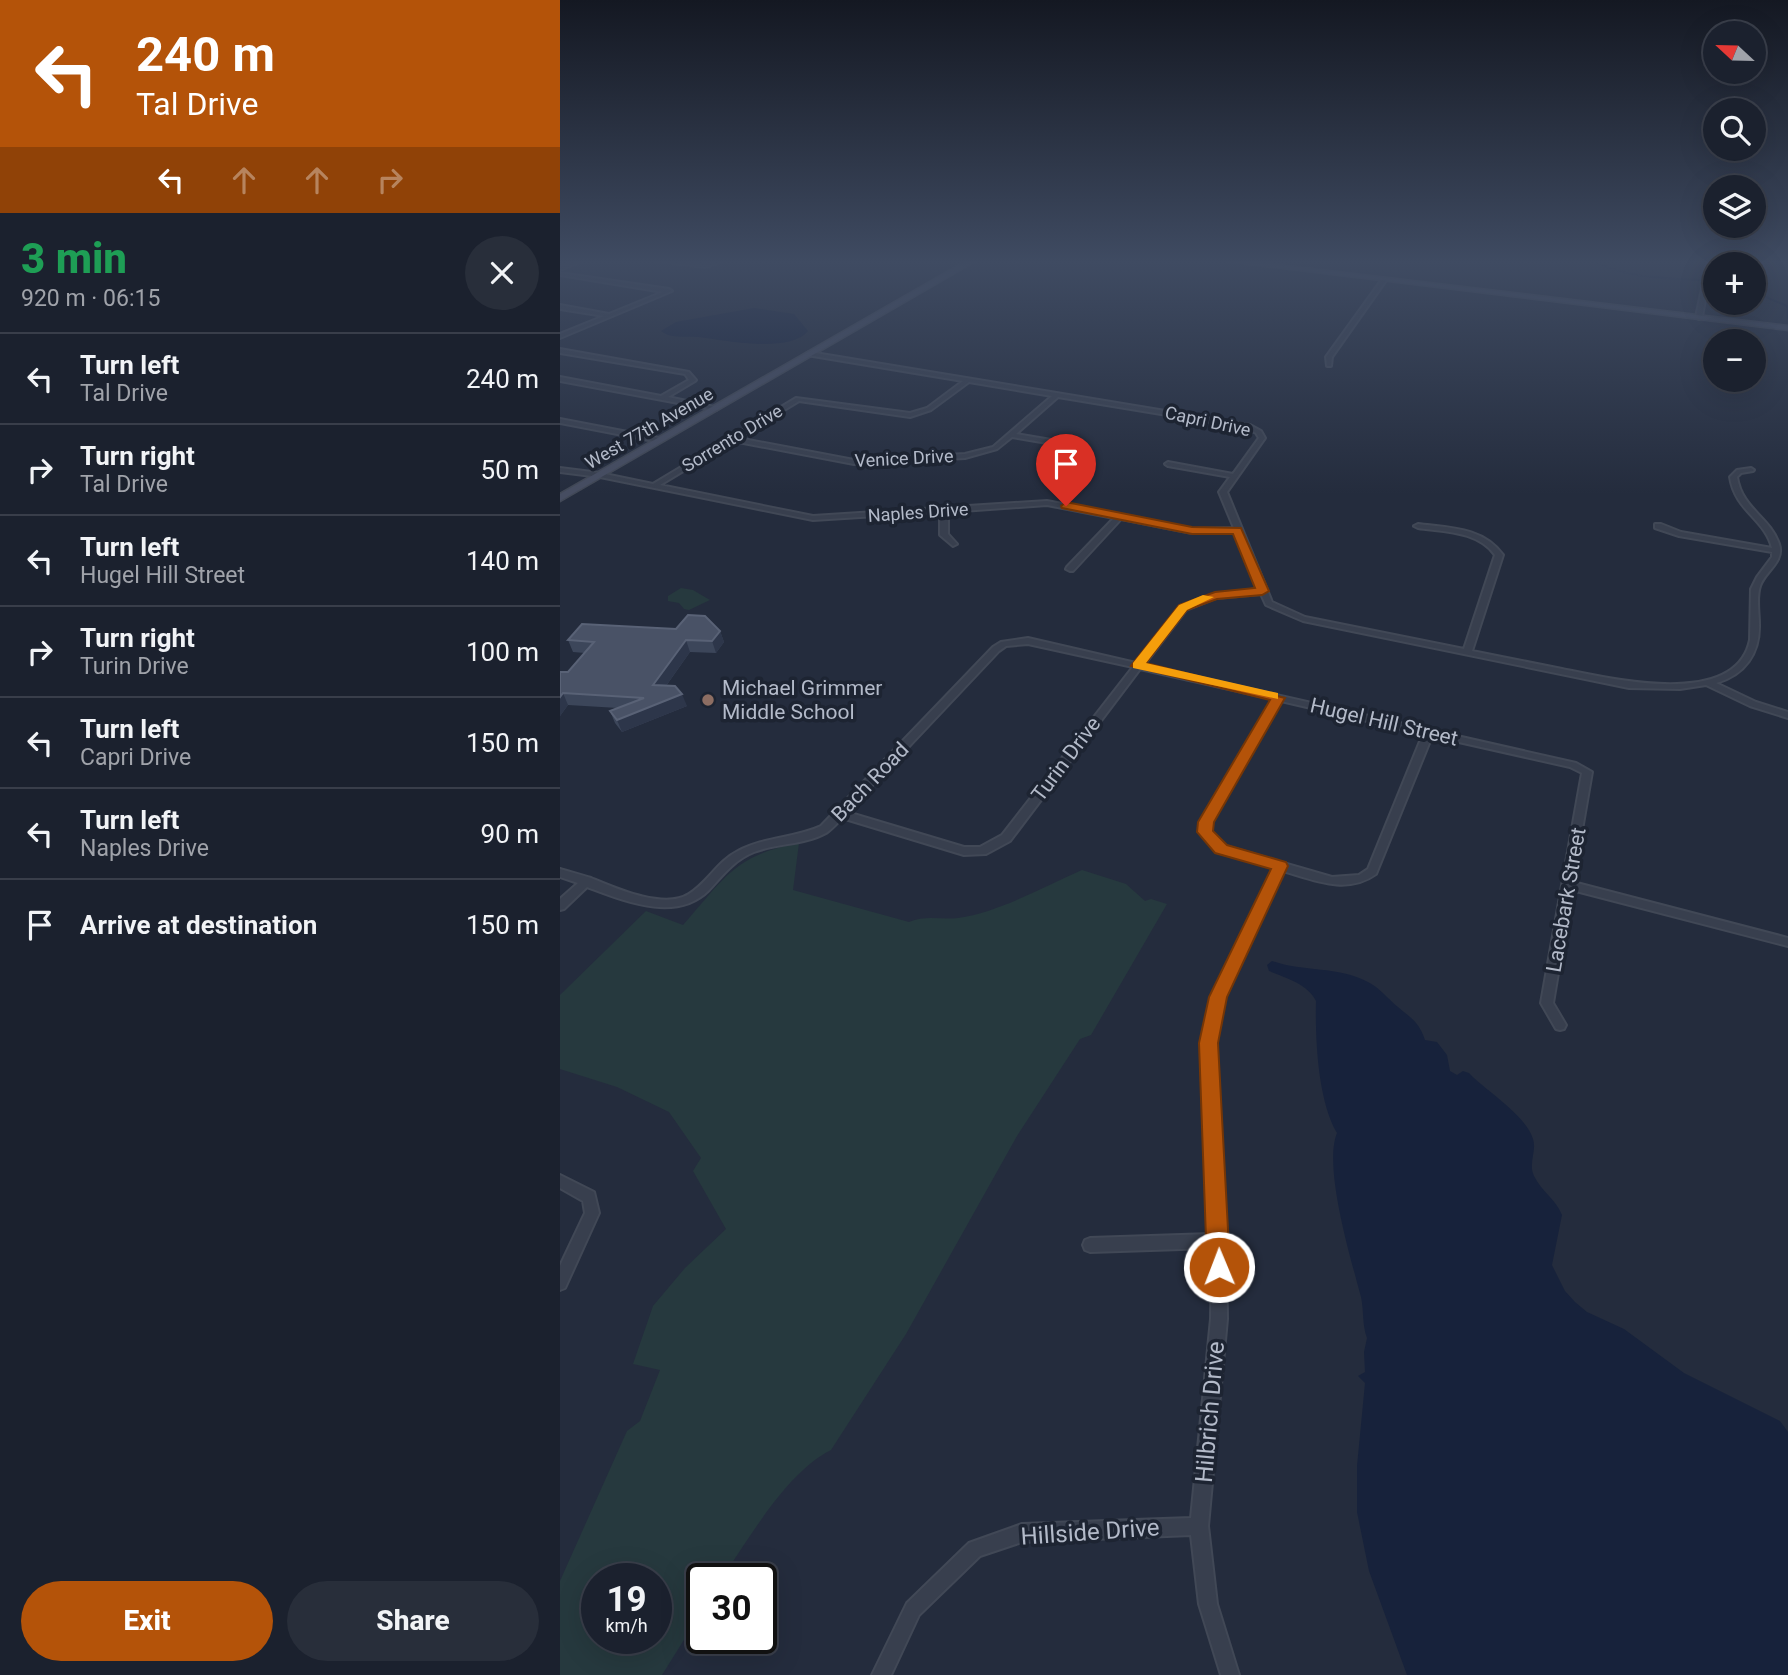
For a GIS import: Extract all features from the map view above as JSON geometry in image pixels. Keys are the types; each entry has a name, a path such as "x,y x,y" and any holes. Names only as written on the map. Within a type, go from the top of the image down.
{"street":[{"name":"West 77th Avenue","path":"560,498 837,338"},
{"path":"1329,365 1329,357 1343,338"},
{"path":"560,351 687,373 691,376 693,380 662,398"},
{"name":"Capri Drive","path":"809,354 1255,429 1262,435 1260,442 1223,492 1262,591 1276,608 1303,619 1629,685 1668,687 1709,682"},
{"path":"560,379 716,408"},
{"name":"Sorrento Drive","path":"654,486 798,399 910,415 929,409 968,380"},
{"name":"Venice Drive","path":"731,439 865,463 975,454 995,448 1058,394"},
{"path":"560,421 659,440"},
{"path":"1011,435 1055,442 1066,449"},
{"path":"1168,464 1234,475"},
{"name":"Naples Drive","path":"560,470 600,475 813,518 1047,503 1192,531 1237,530"},
{"path":"1709,682 1730,673 1750,656 1754,645 1755,585 1774,562 1777,551 1767,530 1740,501 1733,486 1733,477 1739,471 1751,470"},
{"path":"944,510 944,535 953,544"},
{"path":"1070,569 1120,516"},
{"path":"1418,526 1479,537 1490,542 1499,555 1467,653"},
{"path":"1658,526 1679,534 1777,551"},
{"name":"Turin Drive","path":"841,814 964,851 982,851 995,847 1006,838 1183,608 1215,596 1262,591"},
{"name":"Hugel Hill Street","path":"1015,641 1028,641 1429,732 1573,765 1587,772"},
{"name":"Bach Road","path":"560,873 665,905 686,901 735,856 759,845 812,836 825,829 996,649 1015,641"},
{"path":"1709,682 1753,704 1788,715"},
{"path":"1278,698 1206,822 1205,832 1221,849 1332,881 1361,879 1372,871 1429,732"},
{"name":"Lacebark Street","path":"1560,1025 1547,1003 1587,772"},
{"name":"Hilbrich Drive","path":"1230,1675 1208,1604 1199,1525 1219,1320 1219,1241 1209,1043 1218,997 1280,866"},
{"path":"560,906 587,881"},
{"path":"1568,885 1788,942"},
{"path":"560,1181 589,1197 592,1213 560,1283"},
{"path":"1090,1245 1219,1241"},
{"name":"Hillside Drive","path":"881,1675 913,1609 975,1549 1022,1533 1199,1525"}],"green space":[{"path":"681,588 693,590 710,600 689,610 679,603 668,601 668,596"},
{"path":"799,843 793,890 909,922 974,915 1021,898 1082,870 1126,884 1145,901 1151,899 1167,904 1091,1035 1080,1039 1017,1136 906,1334 831,1450 815,1460 785,1489 732,1563 686,1563 686,1637 662,1675 560,1675 560,1581 627,1431 640,1421 660,1370 633,1364 653,1306 685,1268 726,1229 693,1171 701,1158 669,1112 617,1087 560,1069 560,995 646,911 683,925 732,871 759,854"}],"water":[{"path":"708,338 798,338 772,344"},
{"path":"1272,961 1333,971 1368,982 1418,1025 1425,1040 1437,1042 1447,1055 1450,1071 1457,1075 1463,1071 1469,1073 1514,1112 1533,1139 1534,1176 1562,1215 1552,1265 1565,1291 1587,1312 1624,1329 1684,1373 1780,1421 1788,1432 1788,1675 1407,1675 1369,1571 1357,1512 1357,1466 1365,1383 1358,1376 1365,1372 1364,1352 1367,1338 1361,1297 1336,1190 1333,1168 1337,1133 1322,1087 1317,1051 1316,1001 1302,986 1269,971 1267,965"}],"building":[{"path":"688,615 705,616 720,631 712,641 686,640 653,685 675,686 682,694 617,720 610,711 644,698 563,693 560,697 560,672 568,672 594,642 568,640 582,624 676,629"}],"slow traffic":[{"path":"1208,597 1183,608 1138,666 1273,696"}],"place":[{"name":"Michael Grimmer Middle School","path":"708,700"}],"route":[{"path":"1066,506 1192,531 1237,530 1262,591 1215,596 1183,608 1138,666 1278,698 1206,822 1205,832 1209,840 1221,849 1280,866 1218,997 1209,1043 1219,1267"}]}
